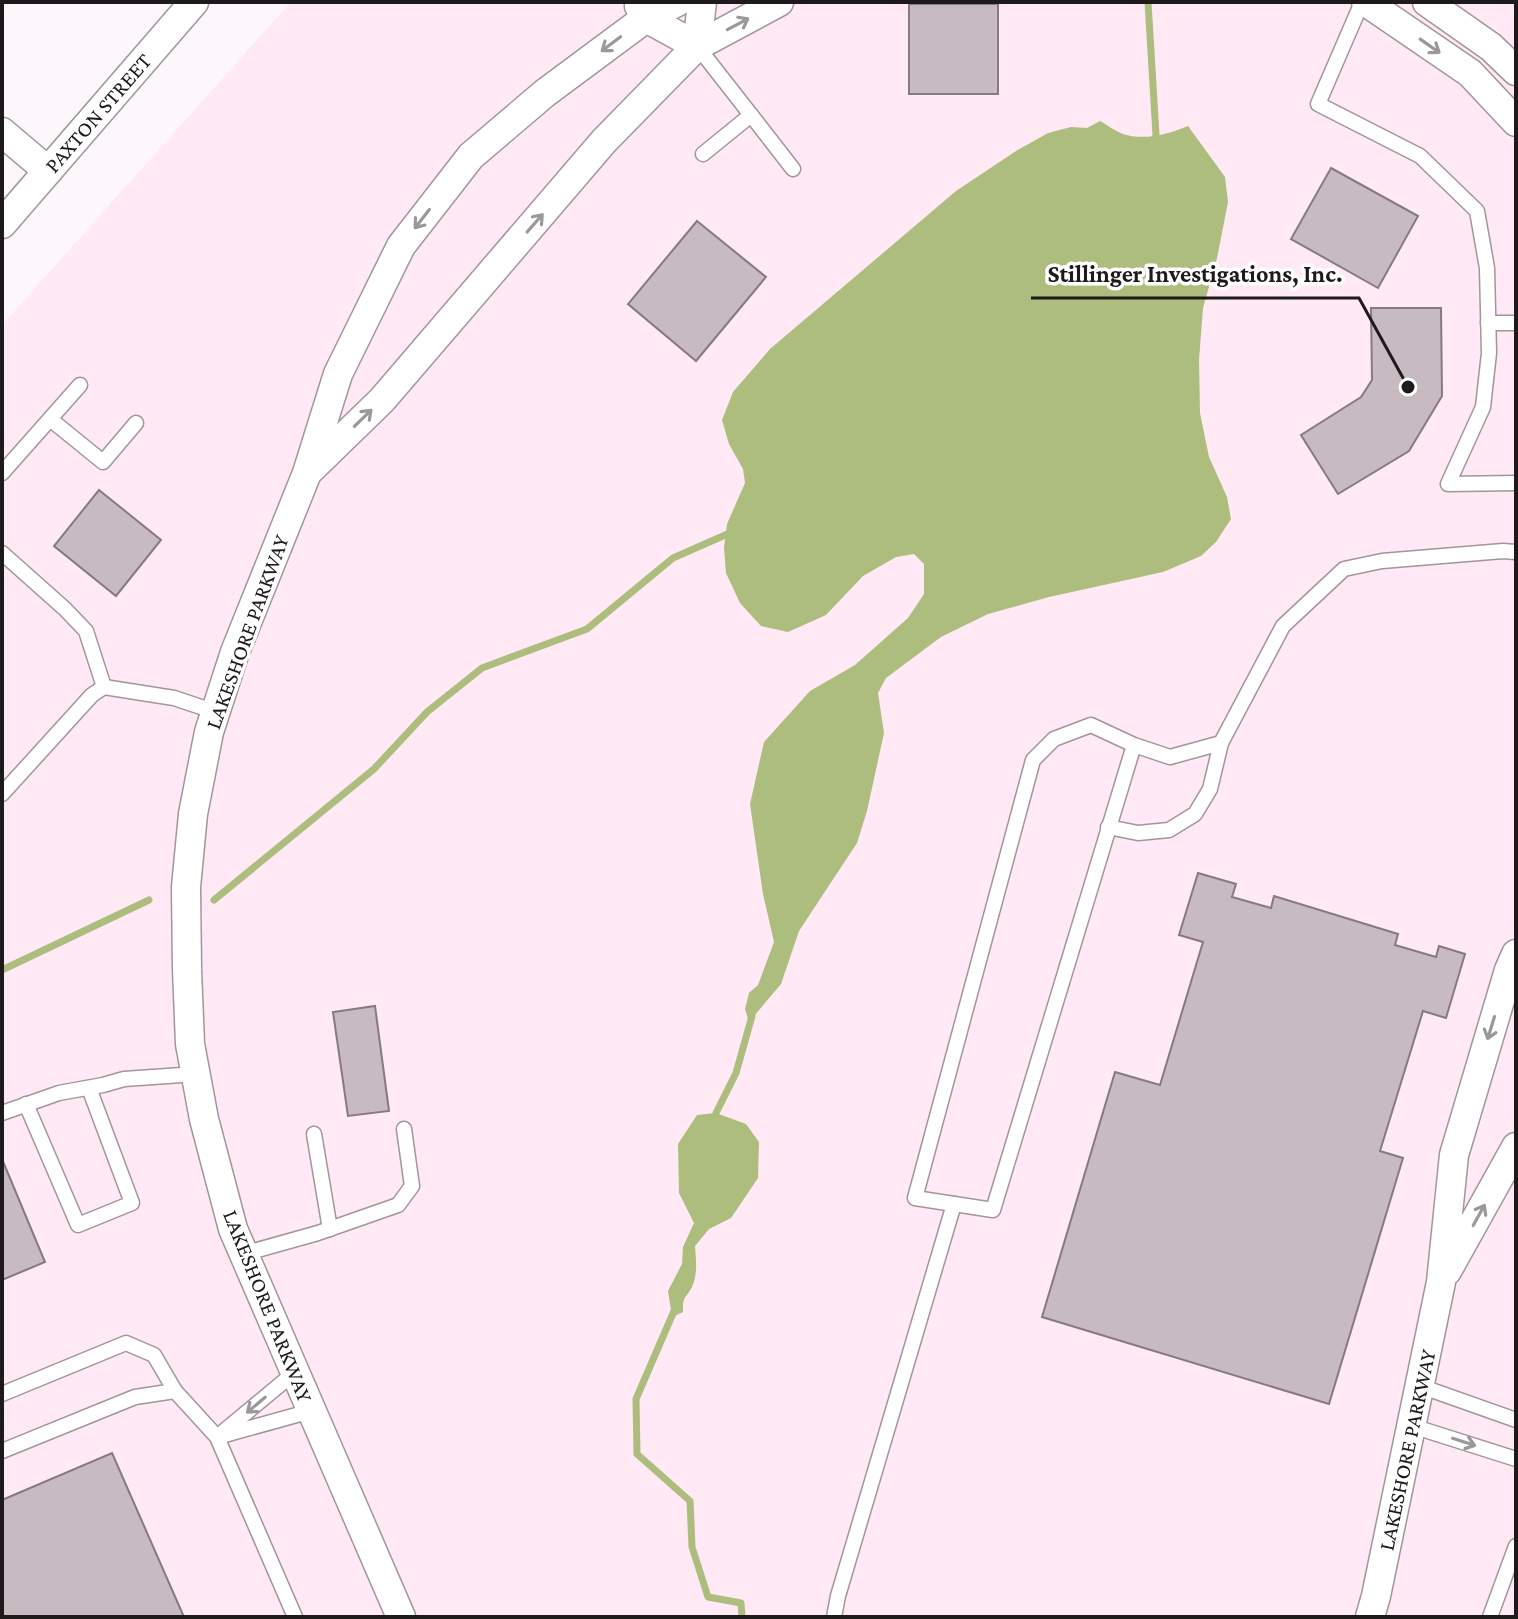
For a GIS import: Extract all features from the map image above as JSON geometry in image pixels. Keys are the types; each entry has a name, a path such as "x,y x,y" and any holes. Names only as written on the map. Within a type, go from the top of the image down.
{"street":[{"name":"PAXTON STREET","path":"2,224 194,2"},
{"name":"LAKESHORE PARKWAY","path":"401,1617 243,1254 233,1229 207,1133 190,1044 186,887 193,814 209,732 235,652 307,473 338,374 401,246 471,156 641,10 677,2"},
{"path":"641,10 697,46 702,2"},
{"name":"LAKESHORE PARKWAY","path":"307,473 382,400 604,141 697,46 779,2"},
{"path":"1364,2 1470,73 1516,122"},
{"path":"1427,2 1491,47 1516,71"},
{"path":"2,132 48,171"},
{"name":"LAKESHORE PARKWAY","path":"1370,1617 1441,1282 1454,1155 1516,954"},
{"name":"LAKESHORE PARKWAY","path":"1441,1282 1516,1147"}],"lane":[{"path":"1364,2 1318,104 1420,156 1477,211 1487,268 1489,353 1483,407 1448,484 1516,483"},
{"path":"697,46 793,169"},
{"path":"703,154 751,115"},
{"path":"1488,323 1516,323"},
{"path":"2,473 80,385"},
{"path":"50,419 103,462 136,423"},
{"path":"1108,827 1138,833 1169,830 1195,814 1210,789 1221,743 1283,626 1344,569 1382,561 1512,550"},
{"path":"2,553 86,631 104,687"},
{"path":"2,794 92,695 104,687 174,698 216,712"},
{"path":"1134,745 993,1210 915,1198 1033,760 1054,739 1091,725 1170,757 1221,743"},
{"path":"2,1113 59,1093 124,1079 196,1074"},
{"path":"26,1104 78,1225 132,1203 89,1088"},
{"path":"243,1254 398,1205 412,1186 404,1129"},
{"path":"314,1134 330,1229"},
{"path":"834,1617 954,1204"},
{"path":"2,1394 126,1343 154,1355 175,1391 217,1437 295,1617"},
{"path":"217,1437 294,1373"},
{"path":"1420,1386 1516,1420"},
{"path":"2,1451 135,1397 175,1391"},
{"path":"217,1437 311,1411"},
{"path":"1412,1426 1516,1459"},
{"path":"1490,1617 1516,1546"}],"shaded area":[{"path":"291,2 1516,2 1516,1617 2,1617 2,325"},
{"path":"1100,121 1123,134 1139,137 1165,134 1188,126 1225,177 1228,202 1203,308 1199,360 1200,413 1209,457 1227,497 1231,519 1216,542 1201,556 1163,572 988,614 941,637 886,678 878,693 884,733 857,843 799,931 781,984 749,1022 745,1009 749,993 758,985 774,942 763,894 750,804 764,742 810,691 855,665 908,618 924,594 924,564 914,554 896,557 863,576 826,615 788,632 761,626 740,603 726,573 724,548 727,524 745,483 743,469 729,444 722,420 733,392 770,349 956,191 1048,133 1071,127 1087,128"},
{"path":"716,1113 746,1124 759,1142 758,1178 731,1218 709,1229 695,1246 694,1282 684,1300 683,1312 672,1317 668,1291 682,1264 683,1247 694,1223 679,1193 678,1144 697,1115"}],"building":[{"path":"909,4 998,4 998,94 909,94"},
{"path":"1331,168 1418,216 1378,288 1291,239"},
{"path":"697,221 766,277 696,361 628,304"},
{"path":"1371,308 1441,308 1442,396 1409,451 1338,494 1301,435 1361,397 1372,380"},
{"path":"99,490 161,540 116,596 54,546"},
{"path":"1198,873 1236,884 1232,897 1271,908 1274,896 1398,934 1395,945 1436,957 1439,946 1465,954 1446,1018 1423,1011 1380,1151 1403,1158 1329,1404 1042,1317 1115,1072 1160,1085 1203,942 1179,935"},
{"path":"375,1006 389,1111 348,1116 333,1012"},
{"path":"2,1159 45,1262 2,1280"},
{"path":"112,1453 184,1617 2,1617 2,1500"}],"waterway":[{"path":"1148,2 1156,135 1153,143"},
{"path":"214,900 374,769 427,712 482,668 587,629 673,558 732,532"},
{"path":"2,970 149,900"},
{"path":"716,1121 716,1113 736,1073 752,1016"},
{"path":"674,1311 636,1399 637,1454 690,1501 692,1547 708,1597 741,1603 742,1617"}],"place":[{"name":"Stillinger Investigations, Inc.","path":"1408,387"}]}
